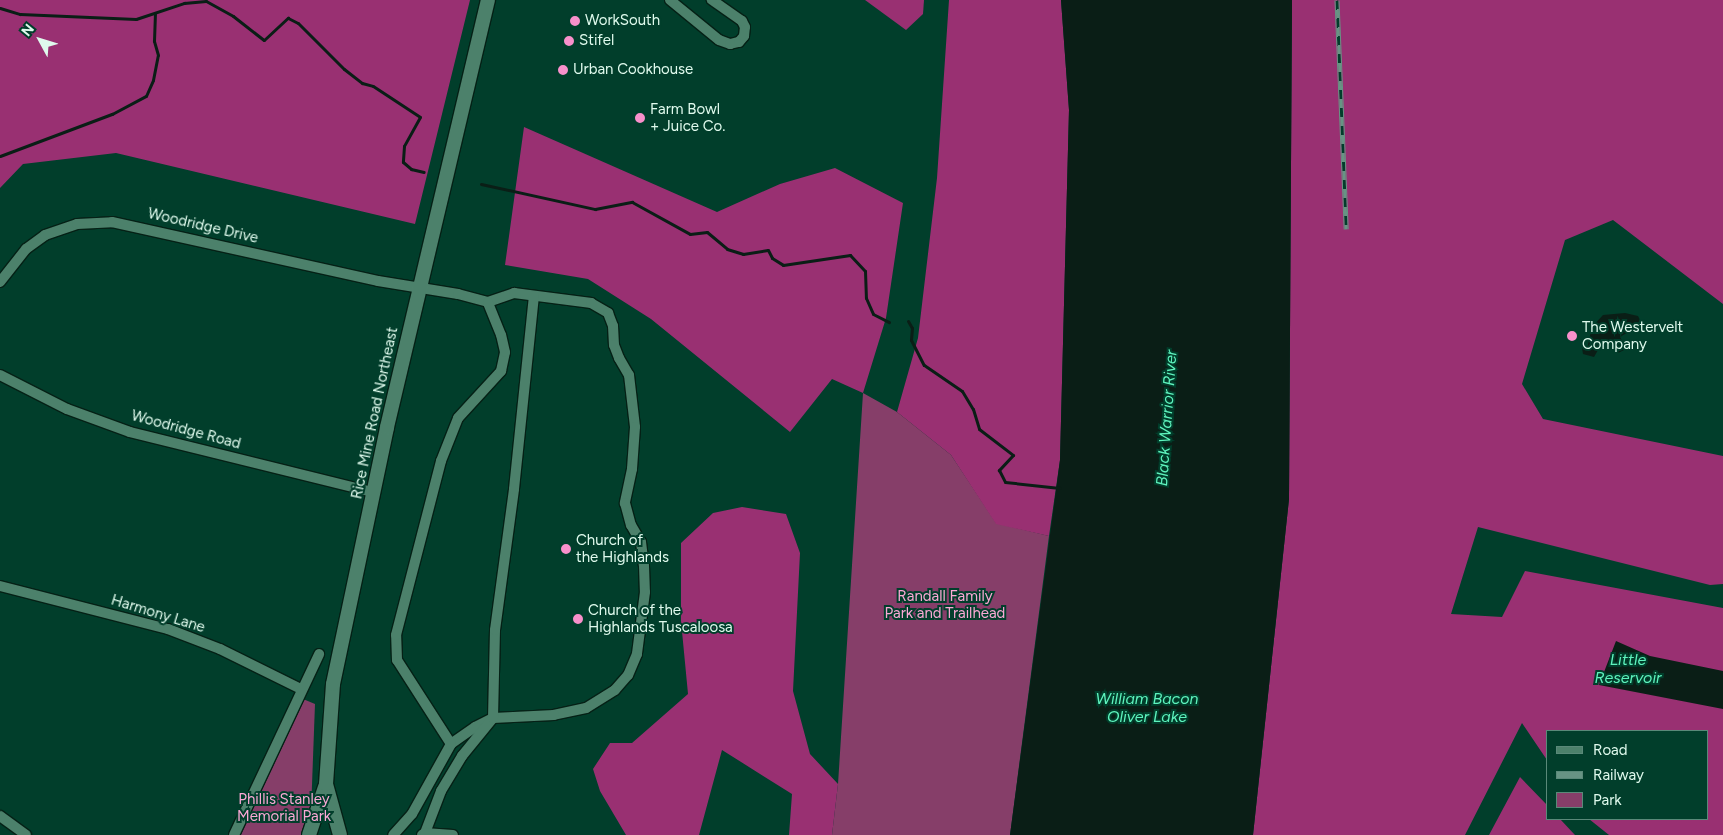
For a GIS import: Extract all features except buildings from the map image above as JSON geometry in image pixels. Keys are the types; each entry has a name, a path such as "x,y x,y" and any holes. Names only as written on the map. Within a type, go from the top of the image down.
{"main road":[{"name":"Rice Mine Road Northeast","path":"340,835 326,784 333,684 358,576 373,492 419,289 488,0"},
{"path":"309,835 326,784"}],"street":[{"path":"670,0 719,40 730,44 739,42 744,36 745,27 742,21 712,0"},
{"name":"Woodridge Drive","path":"0,282 26,249 45,235 66,226 100,222 136,226 419,289 458,294 488,302"},
{"path":"392,835 412,814 451,744 475,727 493,718 554,714 586,708 615,690 628,675 636,654 645,592 641,542 631,525 625,503 633,455 635,427 629,375 618,358 614,344 613,326 608,313 591,303 514,293 488,302 501,335 505,352 501,371 458,418 441,460 396,635 396,660 451,744"},
{"path":"453,835 424,834 441,791 462,756 493,718 495,630 513,496 534,296"},
{"name":"Woodridge Road","path":"0,375 67,409 130,432 373,492"},
{"name":"Harmony Lane","path":"0,586 168,629 220,650 301,689"},
{"path":"234,835 319,654"},
{"path":"0,816 26,835"}],"green space":[{"name":"Randall Family Park and Trailhead","path":"863,393 897,412 951,455 996,523 1049,536 1010,835 832,835 838,784"},
{"name":"Phillis Stanley Memorial Park","path":"303,699 315,704 311,812 304,835 240,835"}],"shaded area":[{"path":"0,0 470,0 415,224 116,153 23,164 0,188"},
{"path":"865,0 924,0 923,14 906,30"},
{"path":"949,0 1061,0 1069,110 1060,460 1049,536 996,524 951,455 897,412 918,338 937,178"},
{"path":"1292,0 1723,0 1723,304 1613,220 1565,240 1522,384 1543,419 1723,456 1723,584 1710,585 1478,527 1451,614 1502,617 1525,571 1723,608 1723,835 1609,835 1590,820 1708,820 1708,730 1546,730 1546,759 1522,723 1465,835 1253,835 1289,499"},
{"path":"524,127 717,212 780,184 835,168 903,203 886,318 863,393 832,379 790,432 651,319 588,279 505,265"},
{"path":"742,507 786,514 800,553 793,691 810,754 838,784 832,835 789,835 792,794 722,750 699,835 626,835 600,791 593,769 610,743 632,743 688,694 681,621 681,543 713,513"},
{"path":"1520,777 1546,804 1546,820 1561,820 1575,835 1489,835"}],"water":[{"name":"William Bacon Oliver Lake","path":"1061,0 1292,0 1289,499 1253,835 1010,835 1060,460 1069,110"},
{"path":"1625,313 1638,316 1640,320 1635,328 1620,337 1626,348 1624,350 1618,353 1602,343 1594,357 1583,354 1582,348 1587,349 1592,327 1603,315"},
{"name":"Little Reservoir","path":"1616,641 1650,656 1723,671 1723,709 1599,685"}],"waterway":[{"path":"0,8 20,14 136,19 184,3 206,1 233,16 264,40 288,18 298,23 344,69 362,83 373,86 420,117 404,146 403,162 411,169 424,172"},
{"path":"0,156 112,114 146,96 153,80 158,55 154,41 155,14"},
{"path":"481,184 595,209 632,202 690,234 707,232 727,249 743,254 768,250 772,258 783,265 850,255 865,271 866,298 873,314 889,322"},
{"path":"908,321 912,328 911,340 924,365 962,391 973,409 979,429 1013,455 999,470 1005,482 1060,488"}],"railway":[{"path":"1337,0 1346,229"}],"place":[{"name":"WorkSouth","path":"575,21"},
{"name":"Stifel","path":"569,41"},
{"name":"Urban Cookhouse","path":"563,70"},
{"name":"Farm Bowl + Juice Co.","path":"640,118"},
{"name":"The Westervelt Company","path":"1572,336"},
{"name":"Church of the Highlands","path":"566,549"},
{"name":"Church of the Highlands Tuscaloosa","path":"578,619"}],"water label":[{"name":"Black Warrior River","path":"1167,418"}]}
